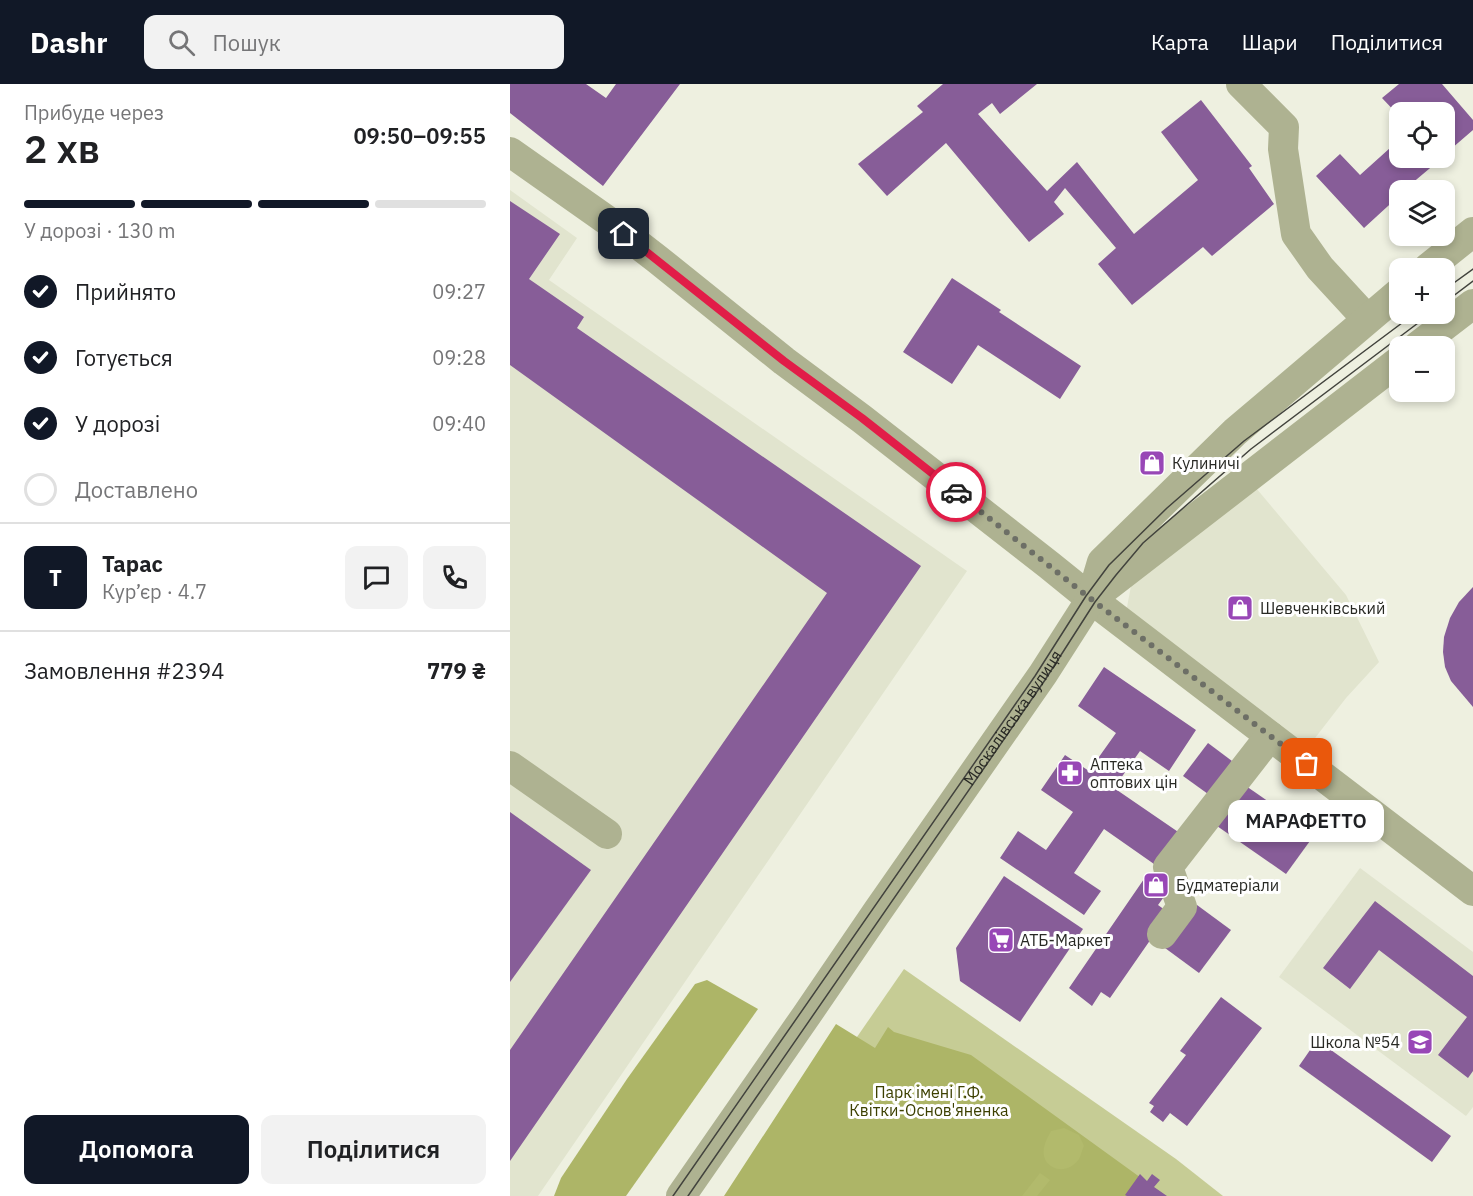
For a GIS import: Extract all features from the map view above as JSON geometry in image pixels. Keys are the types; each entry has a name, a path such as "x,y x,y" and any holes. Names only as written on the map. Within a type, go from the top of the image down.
{"street":[{"path":"1240,84 1284,127 1283,149 1296,234 1320,268 1366,319"},
{"path":"510,152 608,221 1091,599 1473,891"},
{"path":"1440,258 1473,232"},
{"name":"Москалівська вулиця","path":"681,1196 1043,674 1091,599 1102,562 1235,432 1389,301"},
{"path":"1431,336 1473,304"},
{"path":"1091,599 1389,369"},
{"path":"1162,934 1182,907 1168,867 1270,736"},
{"path":"510,766 607,834"}],"shaded area":[{"path":"510,190 577,238 549,280 967,571 538,1196 510,1196"},
{"name":"Шевченківський","path":"1245,475 1346,595 1379,662 1346,698 1305,751 1125,618 1133,575"},
{"name":"Школа №54","path":"1360,868 1473,952 1473,1107 1466,1116 1279,977"},
{"path":"1064,1128 1079,1135 1084,1146 1079,1159 1073,1165 1067,1168 1054,1168 1045,1159 1045,1142 1051,1131"},
{"path":"1040,1173 1050,1180 1037,1196 1022,1196"}],"green space":[{"name":"Парк імені Г.Ф. Квітки-Основ'яненка","path":"904,969 1176,1159 1223,1196 747,1196"},
{"path":"707,980 758,1009 626,1196 554,1196 561,1178 627,1079 695,984"},
{"name":"Парк імені Г.Ф. Квітки-Основ'яненка","path":"836,1024 875,1048 888,1027 894,1032 971,1055 1166,1196 724,1196"}],"building":[{"path":"510,84 586,84 606,98 616,84 680,84 603,186 510,113"},
{"path":"943,84 1037,84 1000,114 992,103 978,114 1047,191 1077,162 1134,234 1198,180 1161,132 1201,100 1252,166 1249,168 1274,204 1212,256 1203,247 1132,305 1098,264 1116,248 1065,188 1054,202 1064,214 1029,242 946,143 887,196 858,164 923,112 917,106"},
{"path":"1399,84 1442,84 1473,120 1473,130 1455,146 1455,102 1389,102 1389,105 1382,98"},
{"path":"1389,149 1389,168 1430,168 1416,180 1389,180 1389,205 1364,228 1316,176 1340,154 1360,175"},
{"path":"510,201 560,234 529,279 584,317 577,328 921,566 510,1161 510,1050 827,593 510,365"},
{"path":"952,278 1081,366 1060,399 978,345 952,384 903,352"},
{"name":"Кулиничі","path":"1149,454 1162,466 1155,473 1142,460"},
{"path":"1473,587 1473,707 1451,681 1445,667 1443,652 1444,637 1450,618 1459,602"},
{"path":"1104,667 1196,730 1169,771 1140,751 1114,788 1187,838 1164,871 1104,829 1074,873 1101,891 1084,915 1000,858 1018,831 1046,850 1073,812 1041,790 1065,755 1089,771 1116,733 1078,706"},
{"path":"1208,743 1232,761 1208,794 1183,776"},
{"path":"1246,786 1315,834 1286,874 1217,826"},
{"path":"510,812 591,870 510,982"},
{"path":"1004,876 1083,929 1020,1022 960,981 956,948"},
{"path":"1144,879 1166,894 1158,905 1169,913 1110,998 1101,992 1092,1006 1069,988"},
{"path":"1375,901 1473,976 1473,1071 1468,1078 1438,1055 1467,1017 1379,950 1350,989 1323,968"},
{"path":"1197,905 1231,930 1199,973 1165,948"},
{"path":"1221,997 1262,1028 1187,1126 1170,1113 1163,1122 1150,1112 1154,1106 1149,1103 1186,1055 1180,1051"},
{"path":"1317,1040 1451,1136 1432,1162 1299,1066"},
{"path":"1140,1174 1147,1181 1152,1174 1160,1180 1154,1187 1167,1196 1125,1195"}],"tram line":[{"path":"1455,282 1473,269"},
{"path":"1455,295 1473,281"},
{"path":"673,1196 1035,676 1086,596 1109,565 1167,508 1244,441 1401,324"},
{"path":"688,1196 1045,680 1095,602 1116,575 1143,543 1251,449 1417,324"}],"way so far":[{"path":"956,492 1091,599 1307,764"}],"place":[{"name":"Кулиничі","path":"1152,463"},
{"name":"Шевченківський","path":"1240,608"},
{"name":"МАРАФЕТТО","path":"1307,764"},
{"name":"Аптека оптових цін","path":"1070,773"},
{"name":"Будматеріали","path":"1156,885"},
{"name":"АТБ-Маркет","path":"1001,940"},
{"name":"Школа №54","path":"1420,1042"}],"route":[{"path":"624,234 784,361 862,418 956,492"}]}
